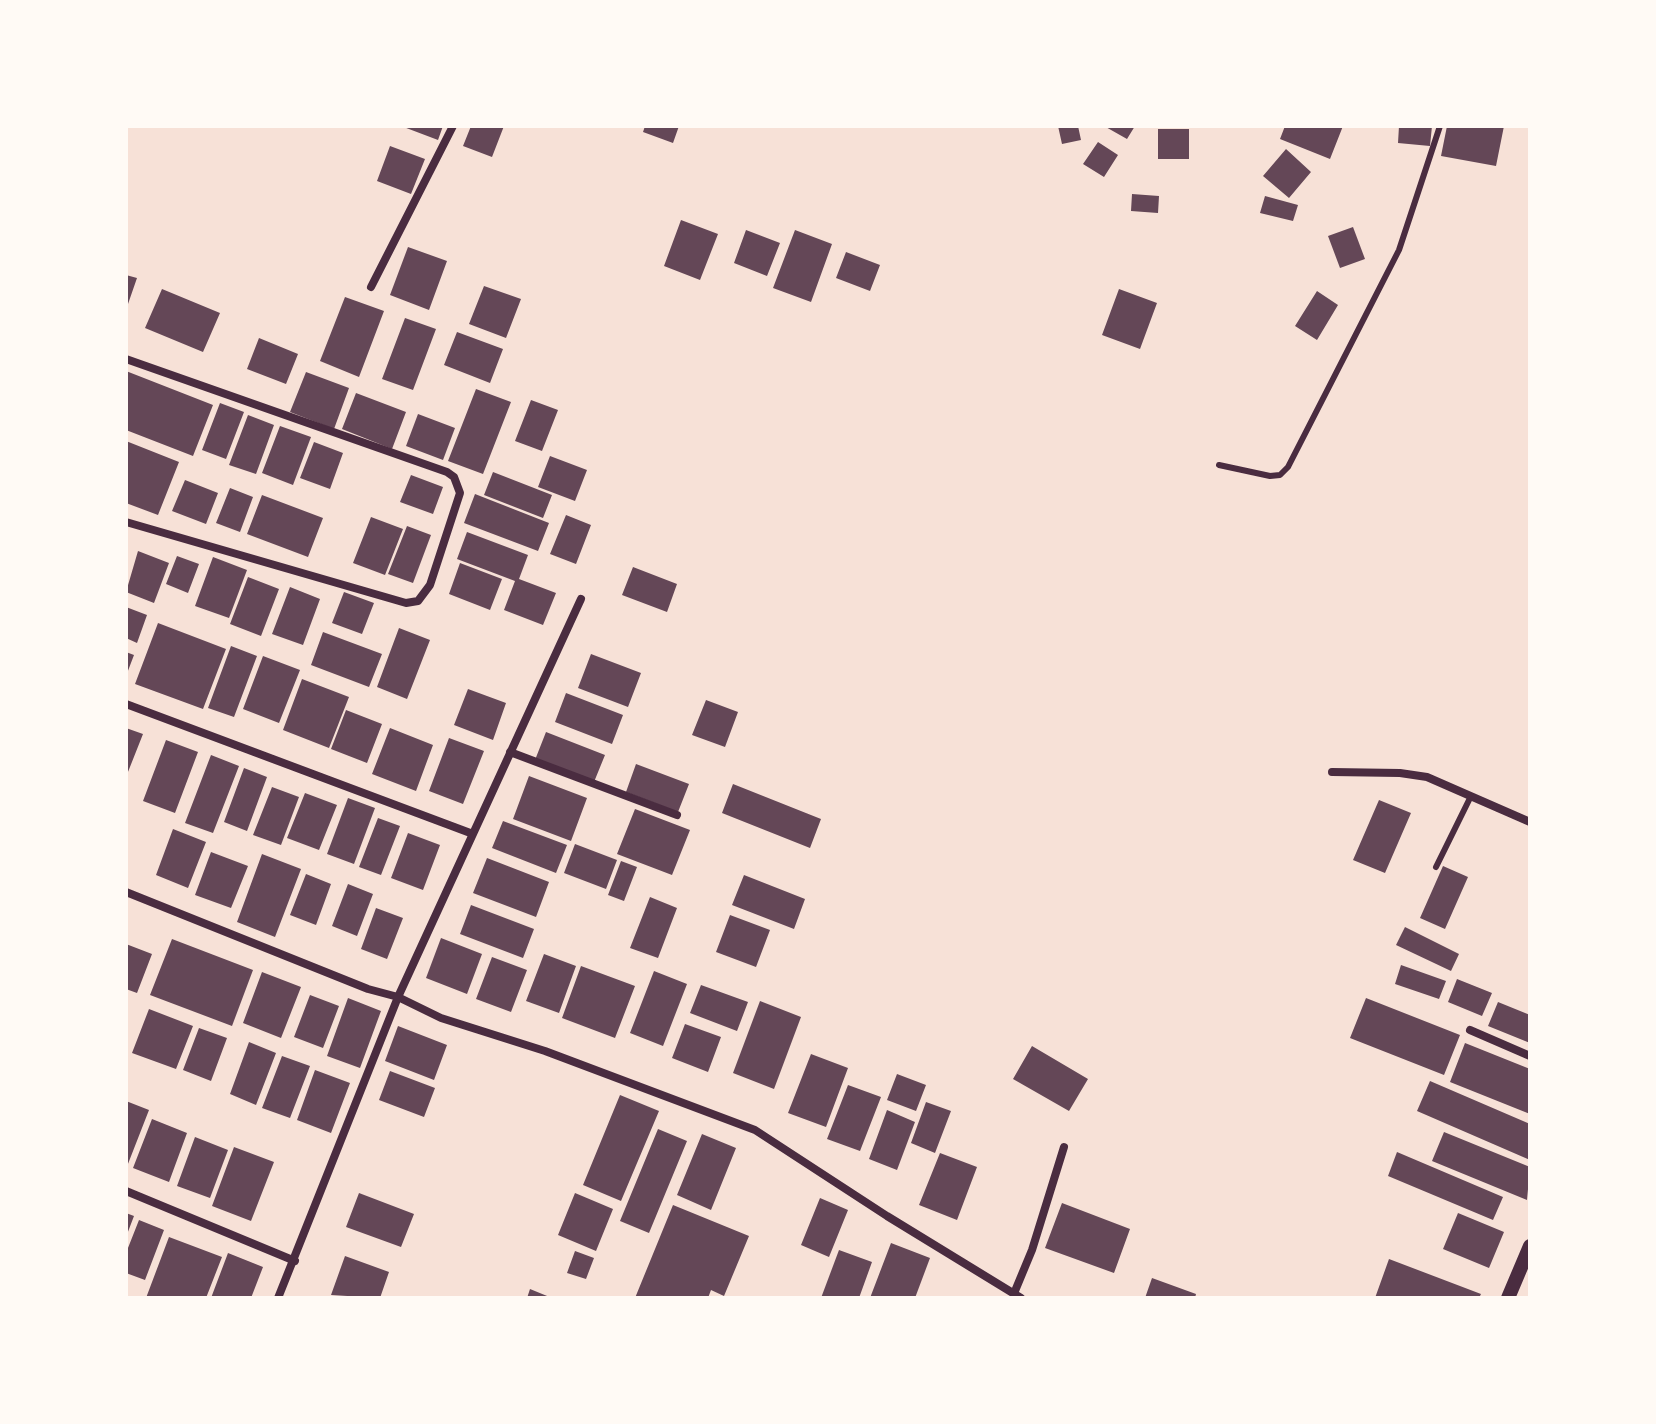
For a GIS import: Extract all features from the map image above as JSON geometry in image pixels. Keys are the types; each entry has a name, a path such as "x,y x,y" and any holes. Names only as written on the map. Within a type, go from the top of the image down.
{"street":[{"path":"371,287 453,126"},
{"path":"126,359 447,472 454,477 460,493 430,585 418,601 406,603 126,522"},
{"path":"278,1298 398,997 581,599"},
{"path":"126,704 473,834"},
{"path":"510,752 677,815"},
{"path":"1332,772 1400,773 1427,777 1530,822"},
{"path":"126,892 368,989 398,997 441,1018 545,1051 755,1130 887,1216 1018,1295 1064,1147"},
{"path":"1470,1030 1530,1056"},
{"path":"126,1191 295,1261"},
{"path":"1508,1298 1530,1246"}],"lane":[{"path":"1219,465 1270,476 1280,475 1288,467 1399,250 1440,126"},
{"path":"1436,867 1471,796"}],"building":[{"path":"401,126 443,126 438,140"},
{"path":"471,126 504,126 492,157 463,146"},
{"path":"645,126 679,126 673,143 643,132"},
{"path":"1058,126 1078,126 1081,140 1062,144"},
{"path":"1104,126 1135,126 1127,139"},
{"path":"1285,126 1343,126 1330,159 1280,139"},
{"path":"1399,126 1432,126 1430,146 1398,143"},
{"path":"1447,126 1504,126 1496,166 1441,156"},
{"path":"1158,129 1189,129 1189,159 1158,159"},
{"path":"1098,142 1118,155 1104,177 1083,164"},
{"path":"390,146 425,159 411,194 377,181"},
{"path":"1286,149 1311,172 1289,198 1263,176"},
{"path":"1132,194 1159,196 1158,213 1131,211"},
{"path":"1265,196 1298,205 1293,221 1260,213"},
{"path":"681,220 718,234 700,280 664,266"},
{"path":"1353,227 1365,259 1340,268 1328,236"},
{"path":"746,230 780,243 767,276 734,263"},
{"path":"795,230 832,244 811,302 773,288"},
{"path":"408,247 447,261 429,310 390,295"},
{"path":"846,252 880,265 870,291 836,278"},
{"path":"126,275 137,278 128,304 126,303"},
{"path":"484,286 521,299 506,338 469,324"},
{"path":"162,289 220,313 203,352 145,328"},
{"path":"1119,289 1157,303 1140,349 1102,335"},
{"path":"1317,291 1338,305 1317,340 1295,326"},
{"path":"345,297 384,311 359,377 320,361"},
{"path":"405,318 436,329 413,390 382,379"},
{"path":"457,332 503,349 490,383 444,365"},
{"path":"259,338 298,354 286,384 247,369"},
{"path":"126,371 213,405 193,456 126,430"},
{"path":"306,372 349,388 334,429 290,412"},
{"path":"476,389 511,402 483,474 448,461"},
{"path":"356,393 406,412 392,449 342,429"},
{"path":"531,400 558,410 542,451 515,441"},
{"path":"220,403 244,412 226,459 202,450"},
{"path":"418,414 455,428 443,460 406,446"},
{"path":"248,415 274,425 256,474 229,465"},
{"path":"280,426 311,437 293,485 262,473"},
{"path":"126,441 179,462 158,515 126,503"},
{"path":"314,442 343,453 330,489 300,478"},
{"path":"550,456 587,470 575,501 538,487"},
{"path":"493,472 552,495 543,518 484,495"},
{"path":"411,475 443,487 433,514 400,502"},
{"path":"185,480 218,493 206,524 172,511"},
{"path":"230,488 253,497 240,532 216,523"},
{"path":"475,494 549,523 538,551 464,523"},
{"path":"262,495 323,518 308,557 247,534"},
{"path":"566,515 591,525 576,564 550,554"},
{"path":"371,517 403,529 385,575 353,563"},
{"path":"407,526 431,535 413,583 388,574"},
{"path":"467,532 528,555 519,579 556,593 543,625 504,610 515,581 457,559"},
{"path":"138,551 169,563 154,603 126,592"},
{"path":"177,556 199,564 188,593 166,584"},
{"path":"213,557 247,570 229,618 195,606"},
{"path":"460,563 502,579 490,610 449,594"},
{"path":"633,567 677,584 667,612 622,595"},
{"path":"248,577 279,589 261,636 230,624"},
{"path":"290,587 320,599 303,645 272,634"},
{"path":"344,592 374,603 362,634 332,623"},
{"path":"126,607 147,615 137,643 126,638"},
{"path":"158,623 226,649 203,709 135,684"},
{"path":"399,628 430,640 407,699 377,687"},
{"path":"323,632 382,654 369,687 311,665"},
{"path":"231,646 257,656 234,717 208,708"},
{"path":"126,652 134,655 126,676"},
{"path":"591,654 641,673 628,707 578,688"},
{"path":"263,656 300,670 279,723 243,709"},
{"path":"302,679 349,697 329,748 283,730"},
{"path":"468,689 506,703 493,740 454,725"},
{"path":"566,693 623,715 612,744 555,722"},
{"path":"706,700 738,712 725,747 692,735"},
{"path":"346,710 382,724 367,763 331,749"},
{"path":"126,728 143,734 126,777"},
{"path":"390,728 433,745 416,791 372,774"},
{"path":"546,732 605,755 594,782 535,760"},
{"path":"449,738 484,751 463,804 429,791"},
{"path":"166,740 198,752 175,813 143,801"},
{"path":"211,755 239,766 213,833 185,823"},
{"path":"636,764 689,784 678,812 626,792"},
{"path":"244,768 267,777 247,831 224,822"},
{"path":"529,776 587,798 571,841 513,819"},
{"path":"733,784 821,819 810,848 722,813"},
{"path":"272,787 299,797 281,845 253,835"},
{"path":"305,793 337,805 319,850 287,838"},
{"path":"348,798 375,808 354,864 327,854"},
{"path":"1379,800 1411,813 1385,873 1353,860"},
{"path":"635,809 690,830 672,875 617,854"},
{"path":"378,818 400,826 381,875 359,867"},
{"path":"503,821 567,845 556,873 492,848"},
{"path":"173,829 206,842 188,888 156,875"},
{"path":"408,833 440,845 423,890 391,878"},
{"path":"575,844 617,860 606,889 564,873"},
{"path":"211,852 248,866 231,908 195,895"},
{"path":"262,854 301,869 275,937 237,922"},
{"path":"487,858 549,882 536,917 473,893"},
{"path":"621,861 637,867 624,901 608,895"},
{"path":"1443,866 1468,877 1445,929 1420,918"},
{"path":"306,874 331,884 316,925 290,915"},
{"path":"744,875 805,899 794,929 732,905"},
{"path":"348,884 373,894 357,936 332,926"},
{"path":"650,897 677,908 658,958 630,948"},
{"path":"471,905 534,929 523,958 460,934"},
{"path":"376,908 403,918 387,959 361,949"},
{"path":"730,915 770,930 756,967 716,952"},
{"path":"1405,927 1459,954 1451,971 1396,945"},
{"path":"441,938 482,954 467,994 426,978"},
{"path":"172,939 253,970 232,1026 150,995"},
{"path":"126,944 152,954 137,993 126,989"},
{"path":"544,954 576,966 559,1013 526,1001"},
{"path":"492,957 527,970 511,1012 476,999"},
{"path":"1401,965 1446,981 1439,999 1395,984"},
{"path":"581,966 635,986 615,1038 562,1018"},
{"path":"654,971 687,984 663,1046 630,1033"},
{"path":"262,972 301,987 281,1038 243,1023"},
{"path":"1457,979 1492,993 1482,1016 1448,1002"},
{"path":"701,985 748,1002 737,1031 690,1013"},
{"path":"310,995 339,1006 323,1048 294,1037"},
{"path":"348,998 381,1011 360,1068 327,1056"},
{"path":"1366,998 1460,1035 1444,1075 1350,1038"},
{"path":"760,1001 801,1017 774,1089 733,1073"},
{"path":"1498,1002 1530,1015 1530,1043 1488,1026"},
{"path":"149,1009 193,1026 176,1069 132,1053"},
{"path":"685,1024 721,1037 708,1072 672,1058"},
{"path":"398,1026 447,1045 434,1080 385,1061"},
{"path":"199,1028 227,1038 211,1081 183,1070"},
{"path":"249,1042 276,1053 256,1105 230,1094"},
{"path":"1465,1043 1530,1069 1530,1114 1450,1082"},
{"path":"1032,1046 1088,1079 1069,1111 1013,1079"},
{"path":"811,1054 848,1068 826,1127 788,1113"},
{"path":"282,1056 310,1066 290,1118 262,1108"},
{"path":"315,1070 350,1083 331,1133 297,1120"},
{"path":"390,1071 435,1088 424,1117 379,1100"},
{"path":"897,1074 926,1085 916,1111 887,1100"},
{"path":"1430,1081 1530,1124 1530,1160 1417,1111"},
{"path":"848,1085 881,1097 860,1151 827,1139"},
{"path":"620,1095 659,1111 621,1201 583,1185"},
{"path":"126,1101 149,1110 126,1169"},
{"path":"926,1102 951,1111 935,1153 911,1143"},
{"path":"887,1110 915,1122 897,1170 869,1159"},
{"path":"152,1119 187,1133 169,1182 133,1168"},
{"path":"658,1129 687,1141 649,1233 620,1221"},
{"path":"1444,1132 1530,1167 1527,1200 1432,1161"},
{"path":"702,1134 736,1148 711,1210 677,1195"},
{"path":"195,1137 228,1150 210,1198 177,1186"},
{"path":"234,1147 274,1162 251,1221 212,1206"},
{"path":"1397,1152 1503,1197 1493,1220 1388,1176"},
{"path":"940,1153 977,1167 957,1220 919,1205"},
{"path":"359,1193 414,1214 401,1247 346,1227"},
{"path":"575,1193 613,1209 596,1251 558,1235"},
{"path":"820,1198 848,1210 829,1257 801,1245"},
{"path":"1062,1203 1130,1229 1114,1273 1045,1248"},
{"path":"673,1205 749,1236 724,1296 711,1290 708,1298 635,1298"},
{"path":"126,1213 134,1216 126,1237"},
{"path":"1458,1213 1504,1232 1489,1268 1443,1249"},
{"path":"139,1220 164,1230 145,1280 126,1273 126,1253"},
{"path":"169,1237 222,1257 206,1298 146,1298"},
{"path":"891,1243 930,1258 915,1298 870,1298"},
{"path":"839,1250 872,1262 859,1298 821,1298"},
{"path":"575,1251 594,1258 586,1279 567,1273"},
{"path":"228,1253 263,1267 251,1298 211,1298"},
{"path":"345,1256 389,1272 380,1298 331,1295"},
{"path":"1389,1259 1481,1294 1479,1298 1375,1298"},
{"path":"1152,1278 1196,1294 1195,1298 1145,1298"},
{"path":"530,1289 552,1298 527,1298"}]}
